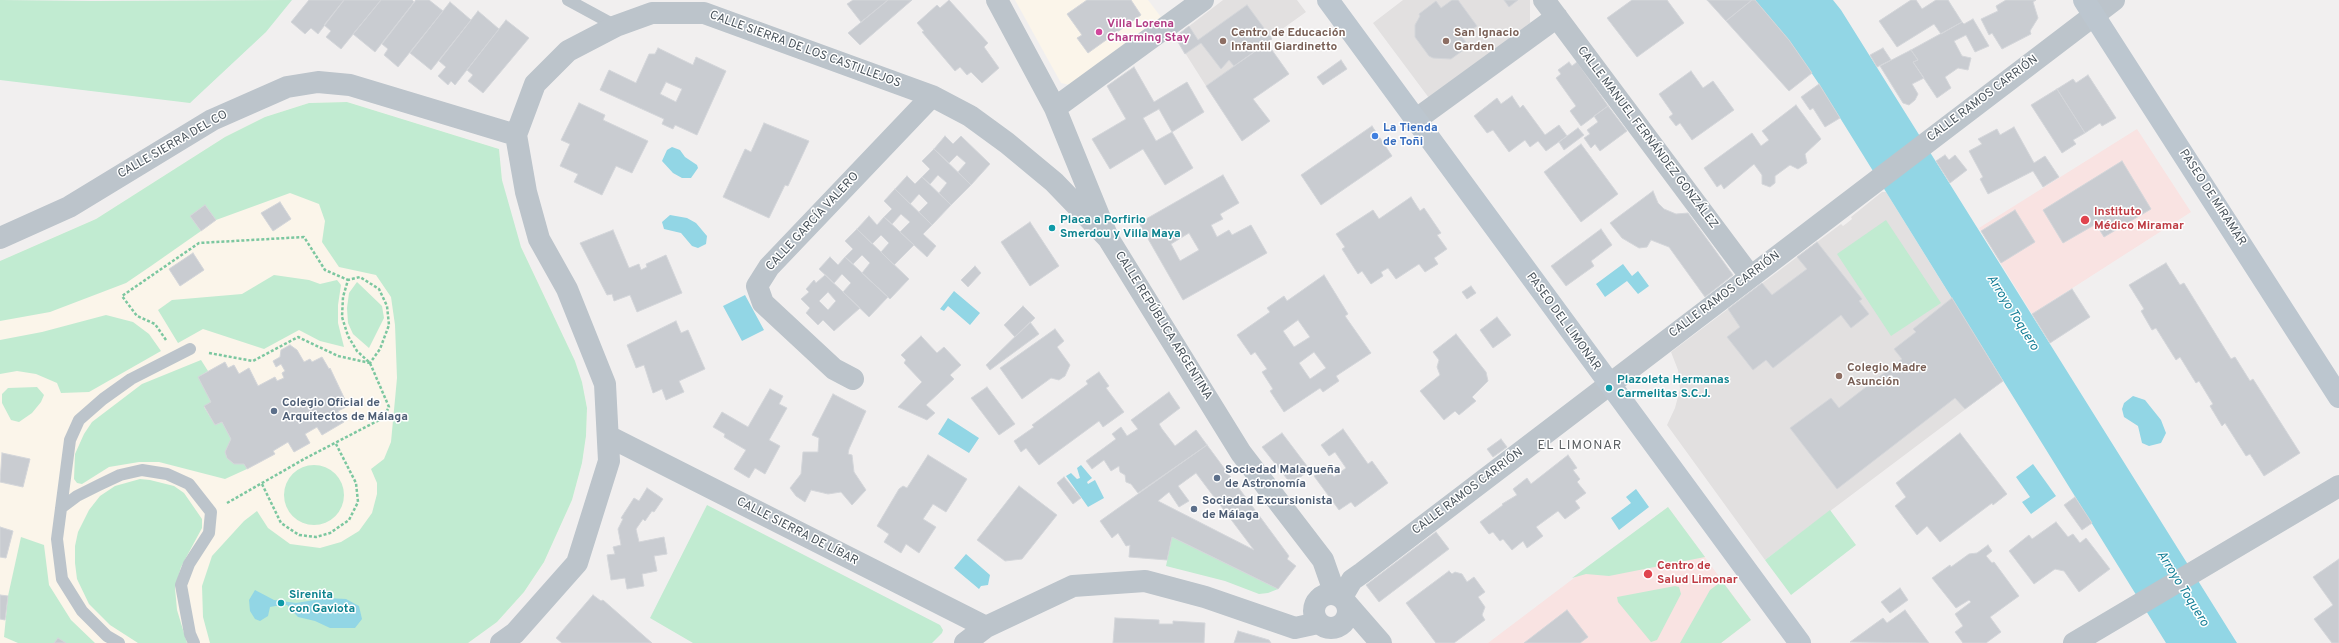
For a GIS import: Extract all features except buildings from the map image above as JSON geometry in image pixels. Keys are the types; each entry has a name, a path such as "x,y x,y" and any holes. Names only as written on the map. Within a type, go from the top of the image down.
{"main road":[{"name":"PASEO DEL LIMONAR","path":"1328,0 1414,121 1800,643"},
{"name":"PASEO DE MIRAMAR","path":"2089,7 2339,396"}],"street":[{"path":"624,24 639,0"},
{"name":"CALLE REPÚBLICA ARGENTINA","path":"997,0 1055,108 1108,238 1241,453 1323,560 1341,598 1381,643"},
{"path":"1055,108 1204,0"},
{"name":"CALLE MANUEL FERNÁNDEZ GONZÁLEZ","path":"1544,0 1750,276"},
{"name":"CALLE RAMOS CARRIÓN","path":"1341,598 1352,580 1750,276 2089,7 2114,0"},
{"name":"CALLE SIERRA DE LOS CASTILLEJOS","path":"516,135 535,84 568,51 624,24 652,14 704,13 932,96 970,116 1007,143 1054,182 1108,238"},
{"path":"1414,121 1557,17"},
{"name":"CALLE SIERRA DEL CO","path":"0,238 69,207 212,120 287,87 318,82 350,85 516,135"},
{"name":"CALLE GARCÍA VALERO","path":"853,379 834,370 762,303 757,286 769,267 932,96"},
{"path":"501,643 515,633 577,563 609,461 605,384 567,289 540,239 526,192 516,135"},
{"name":"CALLE SIERRA DE LÍBAR","path":"608,436 986,628"},
{"path":"2074,643 2339,486"},
{"path":"965,643 986,628 1073,586 1145,582 1205,597 1296,628 1322,631 1313,609 1316,602 1321,596 1341,598"}],"lane":[{"path":"568,0 624,24"},
{"path":"119,643 107,636 82,611 62,579 57,539 70,440 79,420 132,379 190,349"},
{"path":"61,508 77,496 120,475 142,470 167,474 189,484 211,512 209,532 189,564 181,585 190,634 194,643"}],"path":[{"path":"176,356 155,324 137,316 122,296 199,243 304,237 325,270 348,280 360,276 379,289 387,306 389,325 380,349 370,363"},
{"path":"211,512 306,458 336,444 383,418 389,407 370,363 357,351 348,336 342,317 343,297 348,280"},
{"path":"190,349 253,361 298,337 338,356 370,363"},
{"path":"262,484 281,523 299,535 316,537 330,533 349,520 358,502 356,483 336,444"}],"shaded area":[{"path":"1015,0 1148,0 1161,17 1070,85 1061,83"},
{"name":"Centro de Educación Infantil Giardinetto","path":"1223,0 1297,0 1306,12 1271,37 1272,39 1267,43 1206,86 1175,37"},
{"name":"San Ignacio Garden","path":"1403,0 1530,0 1530,23 1429,98 1373,23"},
{"path":"347,102 499,149 502,180 510,214 521,247 575,361 582,382 587,408 586,436 582,463 572,500 544,562 524,592 497,622 468,643 0,643 0,261 96,219 225,137 265,117 309,103"},
{"name":"Instituto Médico Miramar","path":"2137,129 2191,212 2032,314 1979,228"},
{"name":"Colegio Madre Asunción","path":"1882,192 1886,192 2003,381 1765,560 1667,425 1675,408 1680,389 1678,370 1671,352 1841,224 1843,226 1847,223 1852,219 1851,217"},
{"name":"Centro de Salud Limonar","path":"1668,507 1751,620 1721,643 1488,643"}],"green space":[{"path":"0,0 292,0 266,32 190,103 0,80"},
{"path":"347,102 499,149 502,180 521,247 575,361 582,382 587,408 586,436 582,463 572,500 544,562 524,592 497,622 468,643 210,643 203,617 202,586 212,556 244,521 257,511 268,528 290,544 320,548 341,542 359,531 372,513 377,494 377,483 371,469 384,459 391,442 397,378 395,325 391,297 376,275 339,267 322,242 325,221 319,204 290,193 216,220 205,205 190,216 201,231 151,266 126,283 50,312 0,321 0,261 96,219 225,137 265,117 309,103"},
{"path":"1886,220 1941,303 1891,336 1837,254"},
{"path":"274,275 309,280 320,284 337,280 341,285 338,305 338,323 344,347 320,341 299,330 264,349 203,329 178,343 158,310 172,300 242,294"},
{"path":"357,282 382,306 384,318 369,348 353,334 348,323 347,308 349,293"},
{"path":"106,315 133,322 149,334 161,351 89,392 61,393 57,383 36,374 17,371 0,374 0,340 42,332"},
{"path":"201,360 208,371 198,377 211,402 204,407 215,425 222,422 231,439 225,452 227,458 234,464 244,464 247,469 225,479 159,462 139,462 109,467 82,484 77,483 74,479 75,454 84,434 92,422 142,384"},
{"path":"37,387 44,395 41,402 32,413 19,422 11,420 2,403 2,394 8,388"},
{"path":"314,465 331,470 339,478 344,495 339,512 331,520 314,525 297,520 289,512 284,495 289,478 297,470"},
{"path":"140,479 174,486 184,493 202,519 202,528 181,567 175,588 177,610 187,643 138,643 110,625 89,604 77,579 75,546 78,532 89,510 100,496 115,486"},
{"path":"707,505 940,625 943,630 942,633 932,643 693,643 650,618"},
{"path":"1668,507 1705,557 1609,576 1586,574 1572,578"},
{"path":"1830,510 1856,545 1791,595 1765,560"},
{"path":"21,537 44,545 49,585 71,620 95,643 66,643 58,638 54,643 18,643 4,637 8,596"},
{"path":"1172,537 1278,589 1268,593 1259,594 1225,581 1166,566"},
{"path":"1722,581 1751,620 1721,643 1680,643 1710,590"},
{"path":"1675,586 1679,587 1681,594 1657,640 1651,642 1618,602 1617,597"}],"water":[{"name":"Arroyo Toquero","path":"1755,0 1833,0 1841,10 2237,643 2166,643 1819,84 1789,40"},
{"path":"672,147 680,150 685,157 697,165 698,168 691,178 682,178 673,173 662,161 667,150"},
{"path":"670,215 687,218 696,223 707,236 706,244 698,248 692,246 681,233 664,229 662,222"},
{"path":"1623,264 1632,276 1638,271 1649,286 1638,294 1627,281 1605,297 1596,284"},
{"path":"954,291 980,313 970,325 948,306 944,311 940,309"},
{"path":"745,295 764,330 742,341 723,306"},
{"path":"2133,396 2145,400 2161,420 2166,433 2161,443 2149,446 2142,443 2138,426 2124,417 2122,409 2124,403"},
{"path":"948,418 979,438 969,453 938,434"},
{"path":"2033,464 2056,496 2031,514 2022,502 2030,497 2016,477"},
{"path":"1081,465 1092,478 1087,482 1088,484 1095,480 1104,498 1088,507 1066,476 1071,473 1077,479 1080,478 1077,468"},
{"path":"1636,489 1649,507 1619,530 1611,518 1631,503 1626,497"},
{"path":"966,554 990,575 988,585 981,586 979,589 954,568"},
{"path":"255,590 274,600 296,603 327,598 346,599 359,606 362,619 355,628 330,628 315,621 298,617 287,605 281,605 270,607 268,616 260,621 255,619 250,611 249,600"}],"place":[{"name":"Villa Lorena Charming Stay","path":"1099,32"},
{"name":"Centro de Educación Infantil Giardinetto","path":"1223,41"},
{"name":"San Ignacio Garden","path":"1446,41"},
{"name":"La Tienda de Toñi","path":"1375,136"},
{"name":"Instituto Médico Miramar","path":"2085,220"},
{"name":"Placa a Porfirio Smerdou y Villa Maya","path":"1052,228"},
{"name":"Colegio Madre Asunción","path":"1839,376"},
{"name":"Plazoleta Hermanas Carmelitas S.C.J.","path":"1609,388"},
{"name":"Colegio Oficial de Arquitectos de Málaga","path":"274,411"},
{"name":"Sociedad Malagueña de Astronomía","path":"1217,478"},
{"name":"Sociedad Excursionista de Málaga","path":"1194,509"},
{"name":"Centro de Salud Limonar","path":"1648,574"},
{"name":"Sirenita con Gaviota","path":"281,603"}],"district":[{"name":"EL LIMONAR","path":"1580,446"}]}
